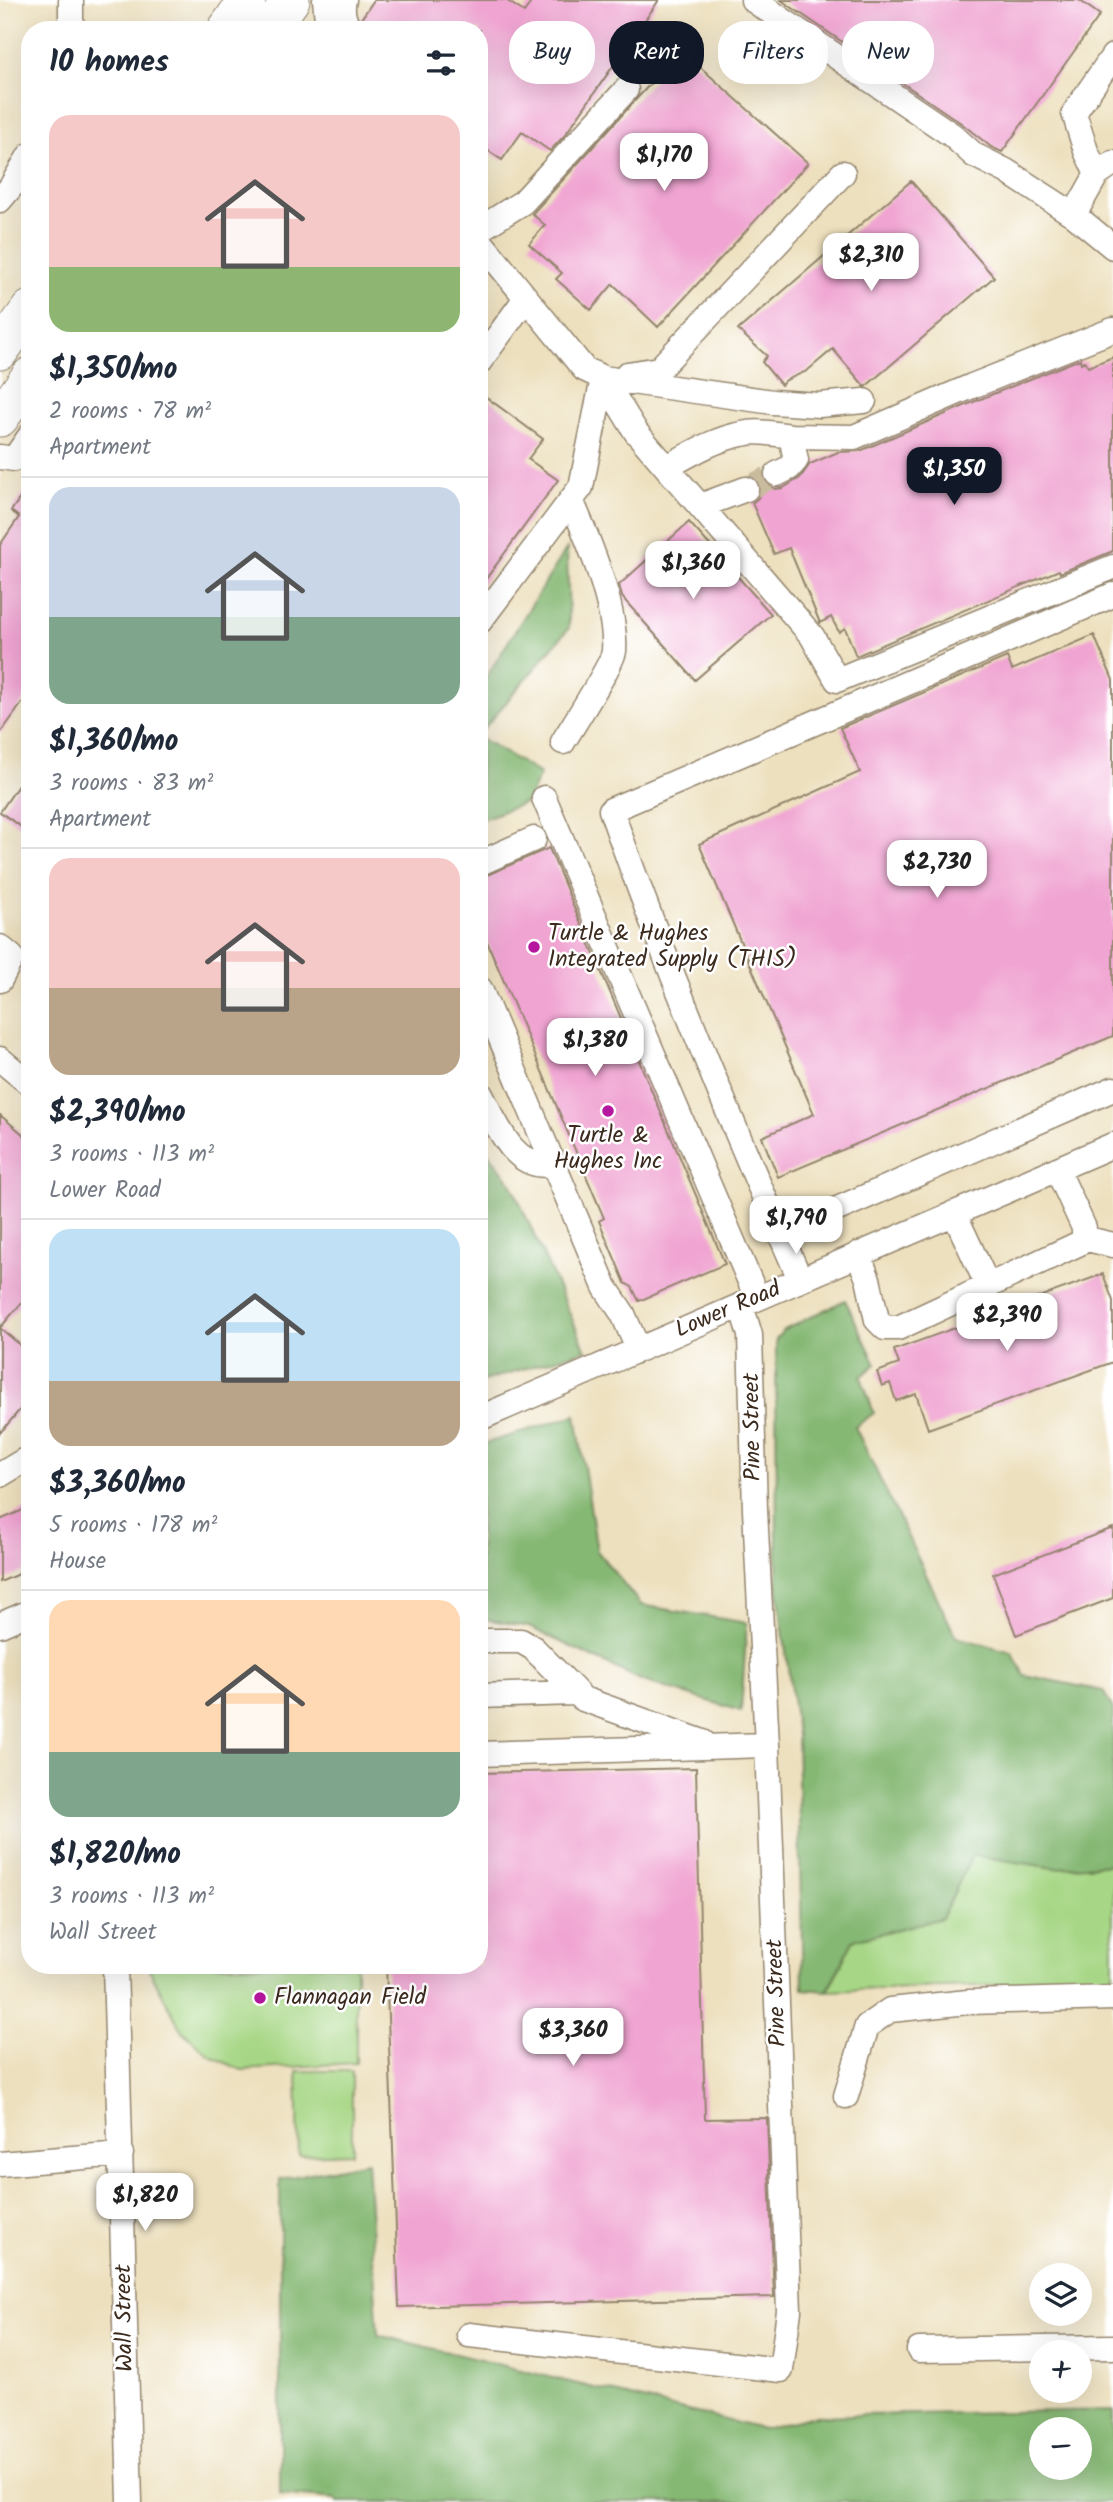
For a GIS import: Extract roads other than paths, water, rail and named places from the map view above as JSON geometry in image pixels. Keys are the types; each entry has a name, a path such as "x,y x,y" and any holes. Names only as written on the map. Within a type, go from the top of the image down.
{"highway":[{"path":"232,21 247,0"},
{"path":"276,21 291,0"},
{"path":"0,351 21,322"},
{"path":"0,418 21,389"}],"street":[{"path":"71,0 71,21"},
{"path":"325,0 327,21"},
{"path":"344,0 342,7 345,21"},
{"path":"753,0 952,135 974,155 1006,171 1074,215 1113,247"},
{"path":"1074,215 1105,168 1086,151 1074,113 1113,56"},
{"path":"488,224 523,202 626,90"},
{"path":"0,200 21,170"},
{"path":"603,378 659,369 843,173"},
{"path":"488,251 584,369 603,378 773,402 818,405 864,401"},
{"path":"488,350 526,298"},
{"path":"667,467 696,450 743,433 854,437 1113,330"},
{"path":"603,378 636,432 812,636 837,680 1113,567"},
{"path":"488,610 581,487 603,378"},
{"path":"777,474 789,468 796,460 791,436"},
{"path":"0,457 14,459 21,449"},
{"path":"700,506 746,489"},
{"path":"563,742 614,654 610,618 595,557 571,500"},
{"path":"800,1279 710,1071 647,912 611,810 1113,595"},
{"name":"Pine Street","path":"470,2335 781,2370 789,2311 755,1510 749,1301 544,798"},
{"path":"488,859 534,839"},
{"path":"0,947 12,957 0,980"},
{"path":"488,1028 552,1164 605,1287 623,1314 638,1349"},
{"path":"0,1059 21,1076"},
{"path":"780,1234 1113,1088"},
{"path":"488,1106 516,1152 532,1164 552,1164"},
{"name":"Lower Road","path":"488,1414 1113,1145"},
{"path":"858,1254 868,1279 877,1320 886,1328 898,1328 1080,1243 1084,1228 1057,1169"},
{"path":"954,1213 988,1286"},
{"path":"1083,1238 1113,1245"},
{"path":"0,1475 21,1462"},
{"path":"0,1625 21,1616"},
{"path":"488,1641 515,1640 528,1644 575,1693 592,1703 717,1747"},
{"path":"488,1696 575,1693"},
{"path":"488,1754 767,1745"},
{"name":"Wall Street","path":"115,1974 130,2502"},
{"path":"846,2096 867,2026 890,2010 968,2002 1113,1998"},
{"path":"0,2164 121,2154"},
{"path":"919,2350 1113,2347"}],"tunnel":[{"path":"746,489 777,474"}],"place":[{"name":"Turtle & Hughes Integrated Supply (THIS)","path":"534,947"},
{"name":"Turtle & Hughes Inc","path":"608,1111"},
{"name":"Flannagan Field","path":"260,1998"}]}
